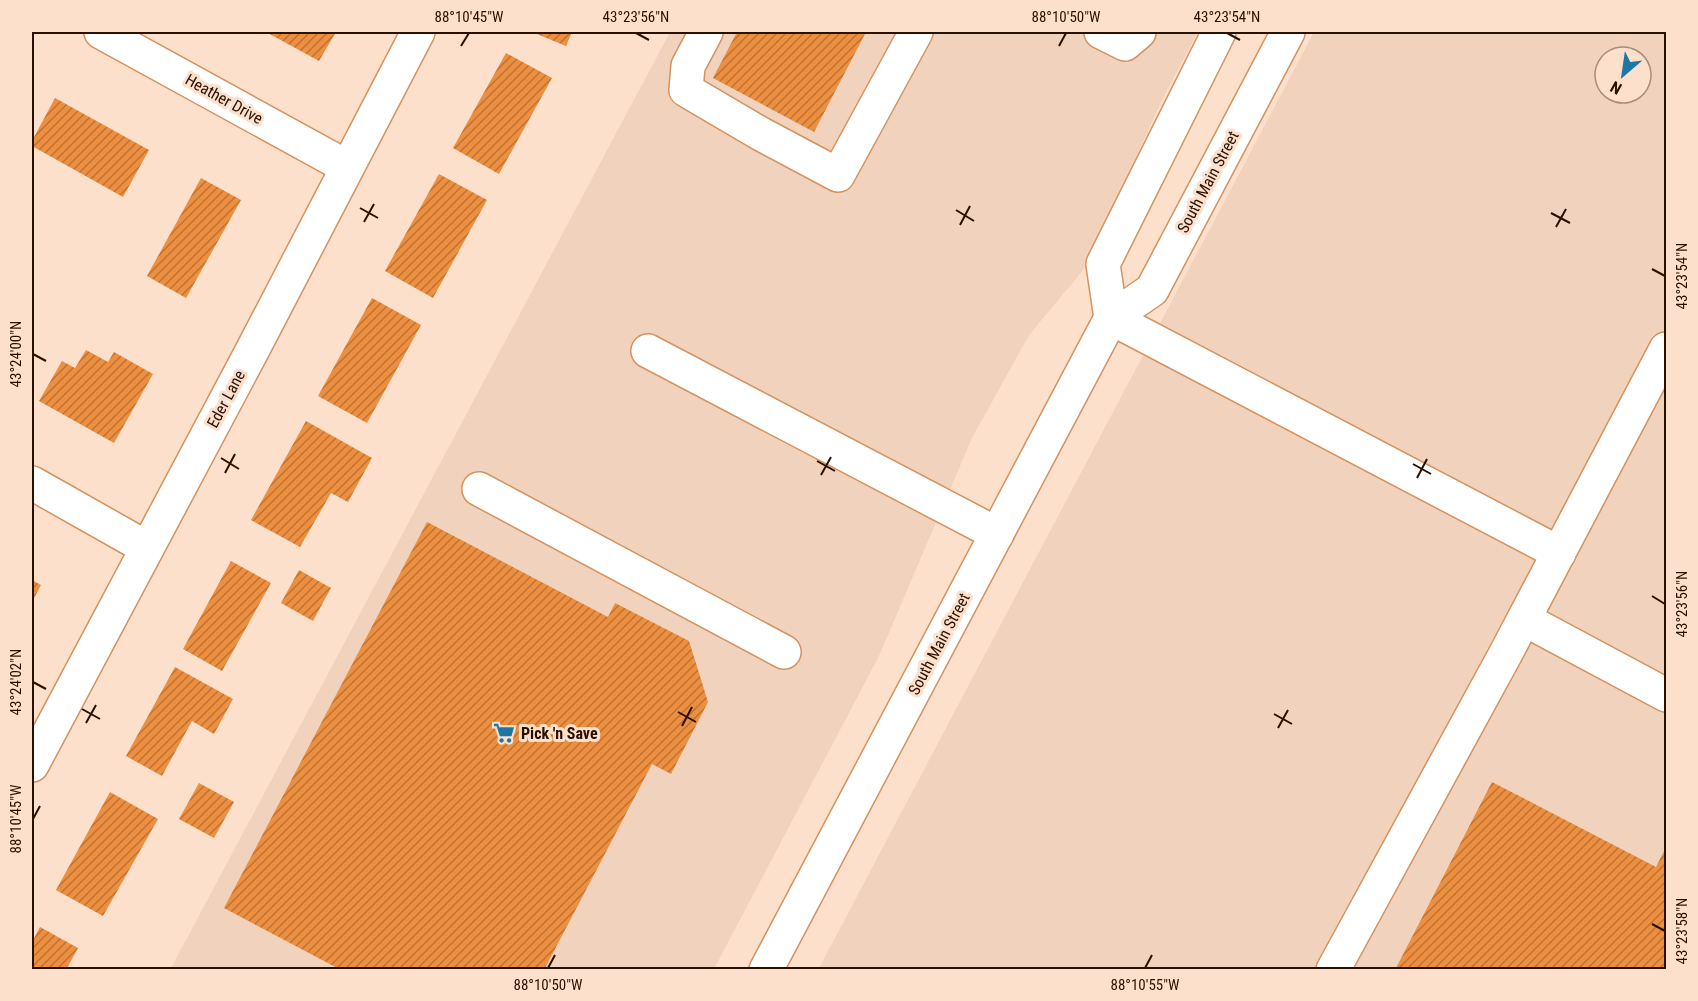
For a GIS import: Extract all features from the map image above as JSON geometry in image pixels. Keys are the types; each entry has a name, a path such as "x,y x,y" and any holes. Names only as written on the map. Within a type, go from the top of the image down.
{"main road":[{"name":"Heather Drive","path":"101,32 347,167"},
{"name":"Eder Lane","path":"32,765 418,32"},
{"path":"706,32 688,66 686,90 838,175 916,32"},
{"path":"1101,32 1125,44 1139,32"},
{"path":"1219,32 1103,264 1111,318 1558,554"},
{"name":"South Main Street","path":"766,969 1111,318 1152,290 1288,32"},
{"path":"1333,969 1524,619 1666,350"},
{"path":"648,351 997,534"},
{"path":"32,483 147,548"},
{"path":"479,489 784,652"},
{"path":"1524,619 1666,695"}],"shaded area":[{"path":"670,32 1198,32 1162,100 1105,233 1084,269 1029,335 972,438 879,656 714,969 170,970"},
{"path":"1314,32 1666,32 1666,969 818,970"}],"building":[{"path":"266,32 336,32 319,61"},
{"path":"532,32 572,32 566,46"},
{"path":"737,32 866,32 814,132 713,78"},
{"path":"506,53 552,78 499,174 453,148"},
{"path":"55,98 149,150 123,197 32,146 32,141"},
{"path":"439,174 487,200 433,298 385,271"},
{"path":"201,178 241,200 186,298 147,276"},
{"path":"372,298 421,325 367,423 318,396"},
{"path":"86,350 108,362 114,352 153,374 114,443 39,401 62,361 75,368"},
{"path":"306,421 372,458 348,502 331,493 300,547 251,520"},
{"name":"Pick 'n Save","path":"427,522 608,617 615,603 689,641 708,702 671,774 652,764 544,970 341,970 224,908"},
{"path":"231,561 271,583 222,671 183,649"},
{"path":"299,570 331,588 313,621 281,603"},
{"path":"32,580 41,585 32,602"},
{"path":"175,667 233,699 214,734 192,721 162,776 126,756"},
{"path":"1492,782 1656,867 1666,847 1666,970 1395,970"},
{"path":"199,783 234,802 214,838 179,819"},
{"path":"110,792 158,819 103,916 56,890"},
{"path":"40,927 78,948 66,970 32,970 32,942"}],"place":[{"name":"Pick 'n Save","path":"504,733"}]}
